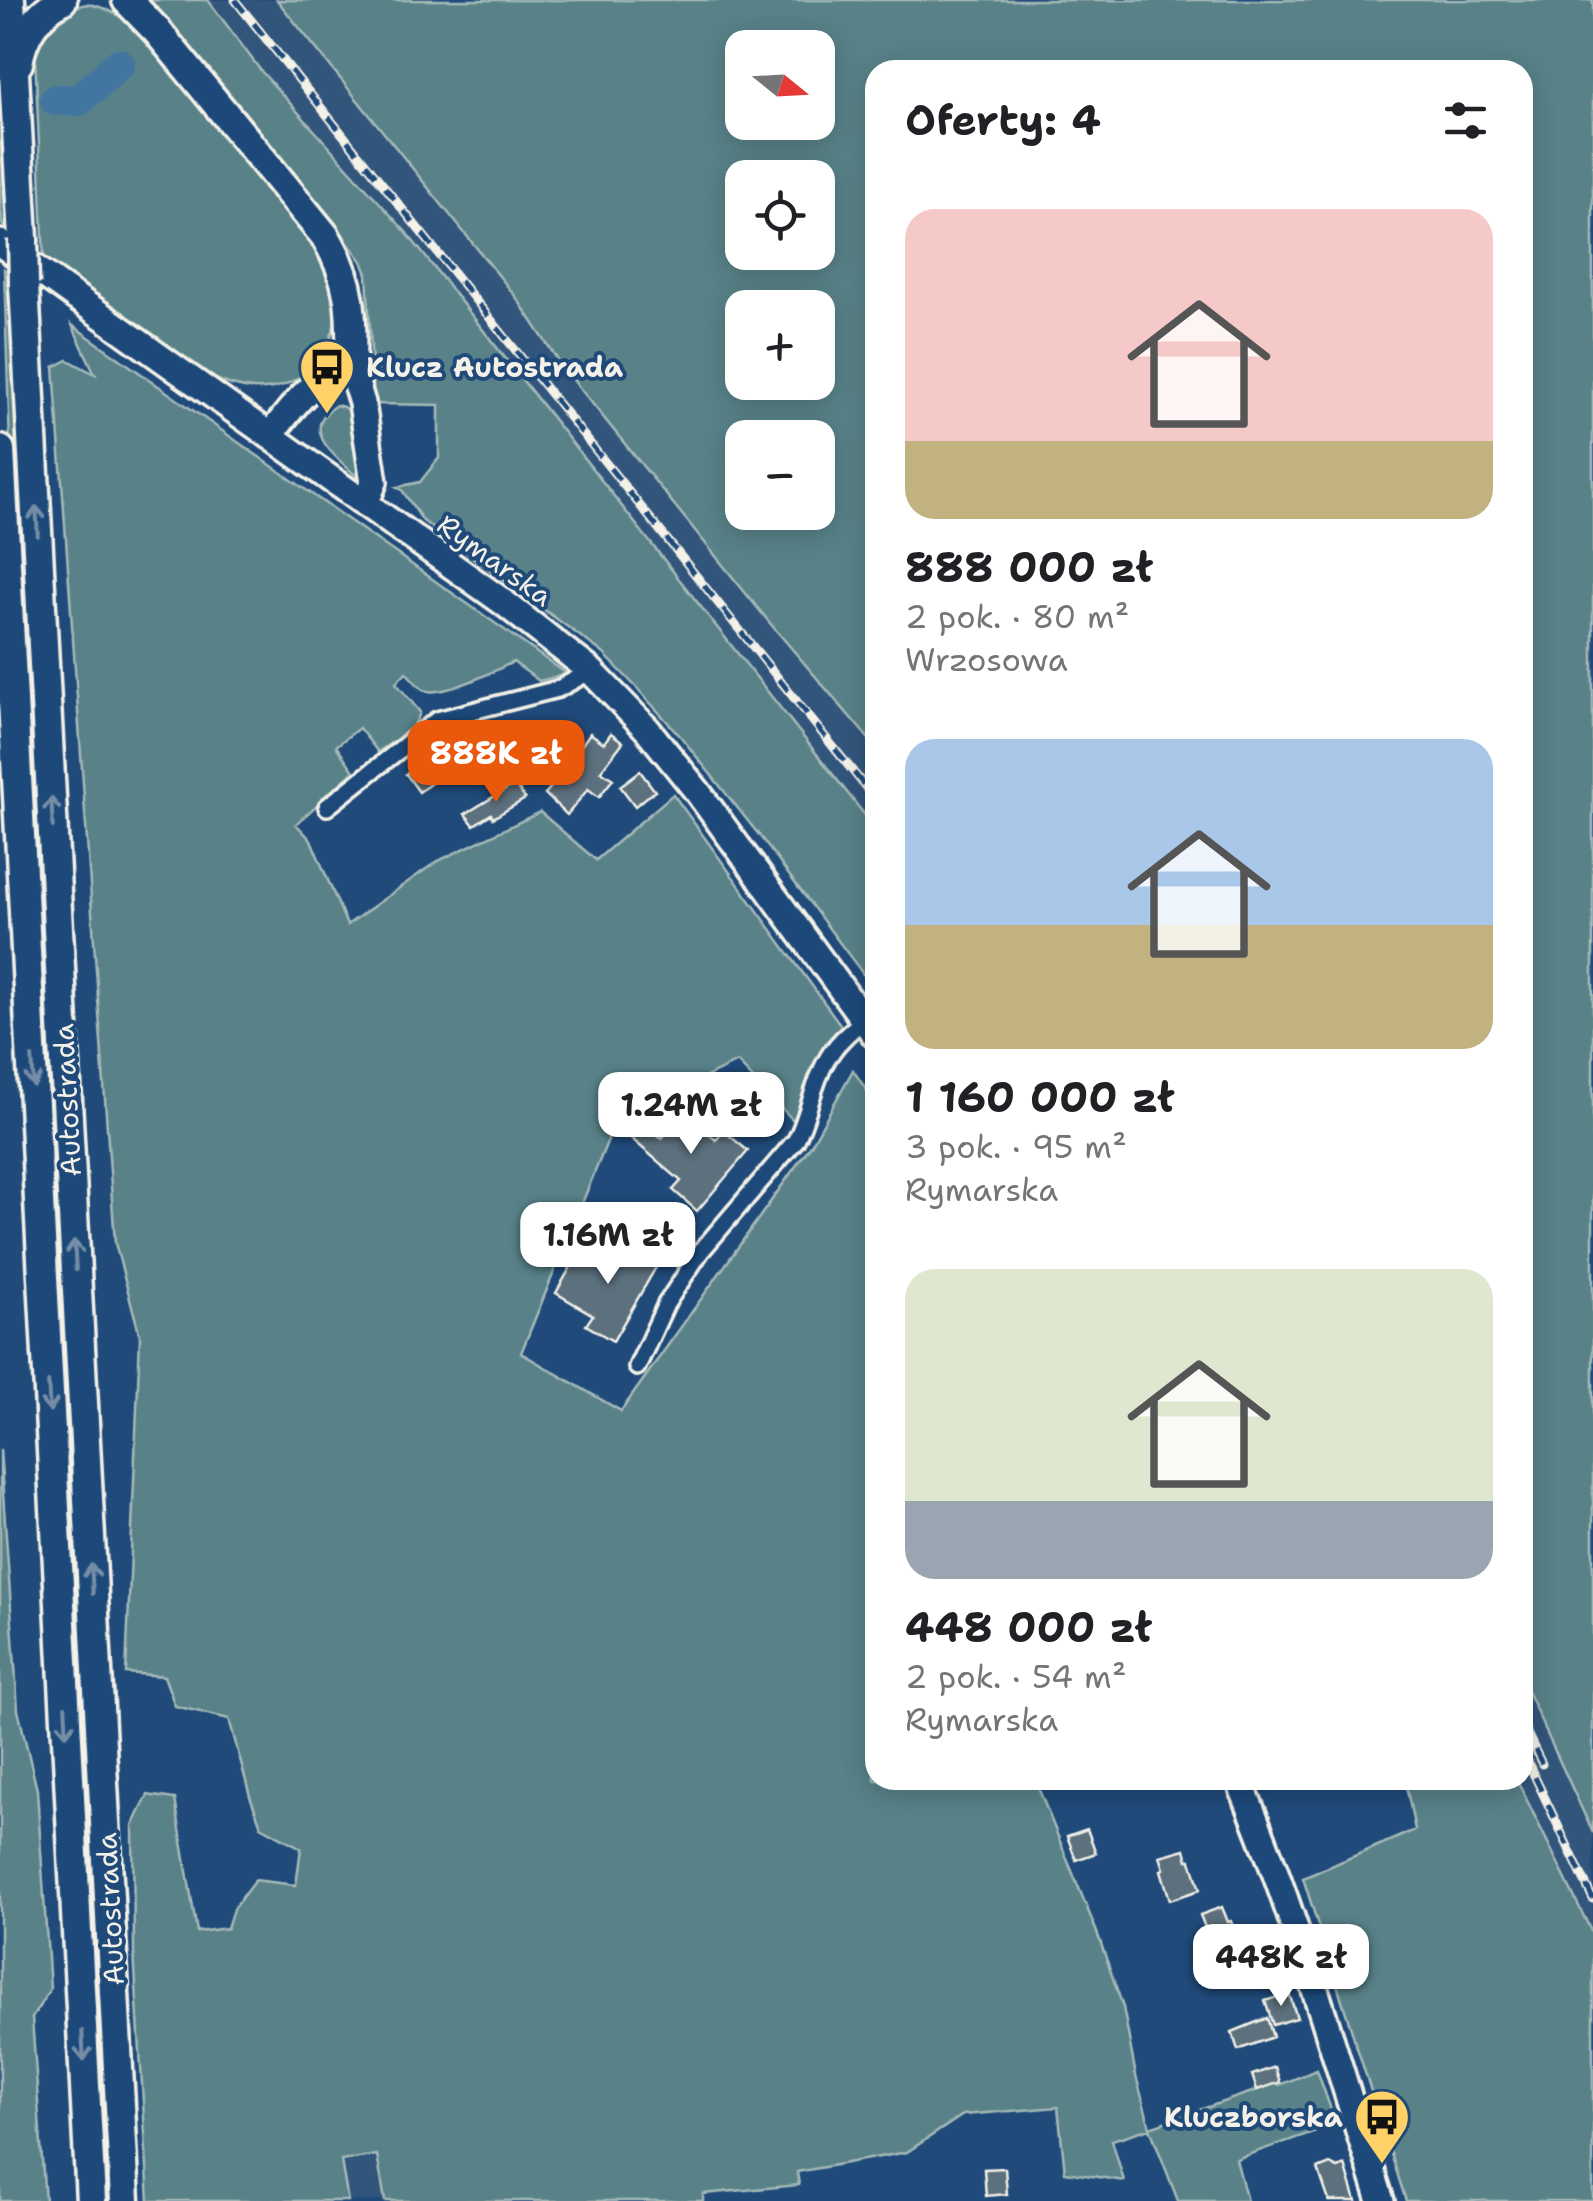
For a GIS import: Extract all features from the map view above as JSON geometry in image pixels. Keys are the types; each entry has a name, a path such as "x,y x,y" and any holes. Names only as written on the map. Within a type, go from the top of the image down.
{"highway":[{"name":"Autostrada","path":"10,0 14,95 11,241 24,284 125,2201"},
{"path":"14,95 20,51 27,32 41,14 62,0"},
{"path":"104,0 125,8 157,31"},
{"path":"127,0 313,220 336,254 351,307 351,367"},
{"name":"Autostrada","path":"0,450 91,2201"}],"main road":[{"name":"Rymarska","path":"11,241 270,436 504,602 591,671 648,729 697,791 865,1021"},
{"path":"270,436 296,402 332,371 351,367 362,402 374,482 366,504"},
{"path":"1244,1790 1299,1936 1380,2201"}],"street":[{"path":"327,807 437,720 558,689 591,671"},
{"name":"Rymarska","path":"637,1367 666,1304 701,1251 796,1140 824,1063 851,1030 865,1029"}],"shaded area":[{"path":"208,0 277,0 516,297 562,365 865,734 865,815 406,232 261,71"},
{"path":"1533,1702 1593,1833 1593,1935 1522,1790 1533,1790"},
{"path":"377,2155 385,2201 348,2201 341,2161"}],"green space":[{"path":"0,0 8,230 2,225 0,199"},
{"path":"146,0 208,0 261,71 406,232 865,815 865,977 759,835 636,687 603,653 423,521 397,487 420,482 439,458 439,405 374,404 367,274 362,261 300,180"},
{"path":"277,0 1593,0 1593,1833 1533,1704 1533,60 865,60 865,734 561,365 516,297"},
{"path":"87,4 115,13 139,30 294,213 324,259 336,298 333,331 324,352 295,380 272,388 248,389 200,371 44,261 35,53 42,35 54,21"},
{"path":"4,269 14,276 114,2201 101,2201 11,477"},
{"path":"72,325 567,674 539,681 513,662 469,682 432,691 422,689 406,672 396,683 420,712 409,730 378,752 359,728 336,746 354,771 296,824 311,840 347,925 436,862 540,812 596,860 673,794 842,1027 813,1065 793,1120 737,1062 616,1120 521,1353 621,1411 811,1145 853,1070 865,1088 865,1790 1039,1790 1123,2007 1150,2127 1317,2070 1336,2124 1236,2159 1247,2201 1178,2201 1150,2128 1112,2140 1124,2181 1065,2172 1058,2107 963,2115 907,2152 797,2172 799,2185 703,2194 703,2201 385,2201 377,2155 341,2161 348,2201 149,2201 134,1952 133,1826 148,1795 175,1799 197,1932 227,1928 233,1909 255,1880 296,1885 301,1848 261,1826 229,1719 175,1706 164,1676 126,1673 140,1336 115,1243 54,367 68,360 95,374"},
{"path":"336,405 352,412 361,474 358,478 320,434 325,414"},
{"path":"0,1449 18,1710 37,1790 50,1989 32,2018 45,2201 0,2201"},
{"path":"1407,1790 1522,1790 1593,1935 1593,2201 1406,2201 1303,1878 1415,1830"}],"building":[{"path":"590,733 604,743 611,733 623,742 601,771 613,779 599,797 588,789 567,815 545,794 564,772 542,749 556,736 574,756"},
{"path":"428,758 441,776 419,792 406,774"},
{"path":"640,771 655,791 635,806 620,786"},
{"path":"515,784 525,799 474,825 465,814"},
{"path":"684,1113 716,1140 724,1131 748,1151 697,1211 673,1190 681,1181 625,1133 636,1119 662,1138"},
{"path":"635,1241 662,1257 613,1341 586,1325 593,1315 556,1293 582,1247 619,1268"},
{"path":"1087,1829 1096,1853 1076,1860 1067,1836"},
{"path":"1185,1849 1200,1890 1170,1900 1160,1856"},
{"path":"1222,1907 1244,1956 1214,1966 1200,1915"},
{"path":"1289,1993 1297,2018 1273,2025 1265,2001"},
{"path":"1267,2018 1273,2037 1238,2050 1232,2032"},
{"path":"1275,2067 1280,2082 1257,2090 1252,2075"},
{"path":"1330,2164 1338,2168 1345,2165 1356,2201 1329,2201 1318,2169"},
{"path":"1005,2168 1007,2194 986,2196 984,2169"}],"waterway":[{"path":"56,100 79,100 119,64"}],"railway":[{"path":"235,0 865,787"},
{"path":"1533,1746 1542,1764"},
{"path":"1533,1773 1593,1899"}],"place":[{"name":"Klucz Autostrada","path":"327,416"},
{"name":"Kluczborska","path":"1382,2166"}]}
